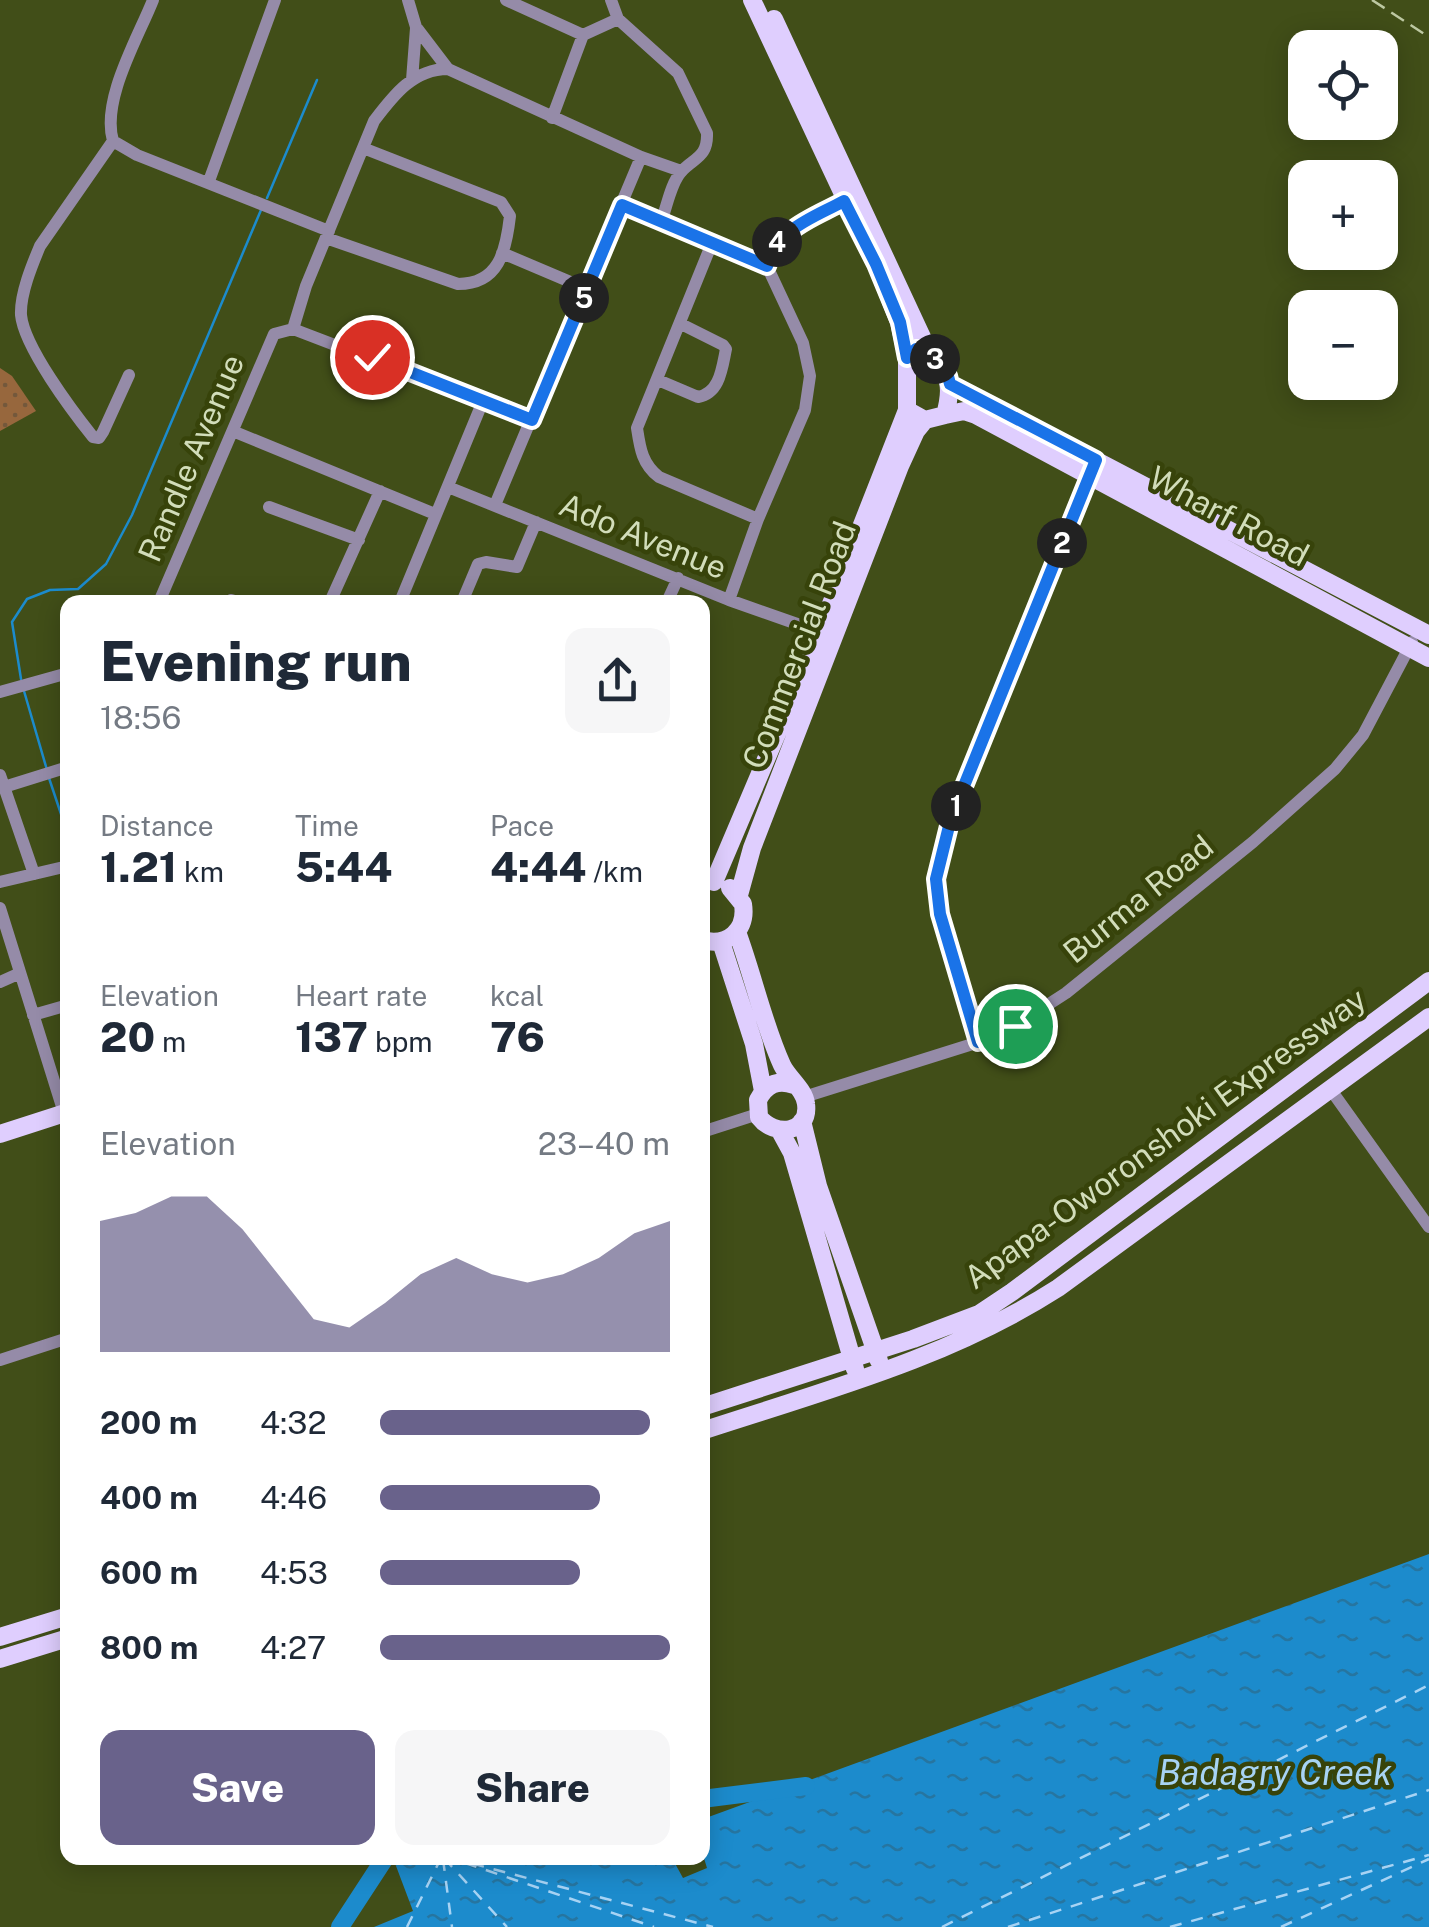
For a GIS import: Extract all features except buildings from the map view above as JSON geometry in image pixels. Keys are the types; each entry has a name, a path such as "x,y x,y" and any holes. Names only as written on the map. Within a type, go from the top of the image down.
{"main road":[{"path":"752,0 900,322 907,358 907,410 925,420 945,415 948,376 928,350 765,0"},
{"path":"907,358 916,349 928,350"},
{"name":"Wharf Road","path":"950,384 1429,658"},
{"name":"Commercial Road","path":"710,880 820,632 907,410"},
{"name":"Wharf Road","path":"945,415 964,411 976,415 1093,468 1424,632"},
{"name":"Commercial Road","path":"720,938 745,914 739,895 752,848 900,466 925,420"},
{"path":"710,884 724,884 739,895"},
{"path":"720,938 754,1044 763,1091"},
{"path":"720,938 780,1062 799,1091 806,1114 802,1121 780,1132"},
{"name":"Apapa-Oworonshoki Expressway","path":"710,1404 979,1314 1429,981"},
{"name":"Apapa-Oworonshoki Expressway","path":"710,1428 859,1380 1010,1319 1429,1017"},
{"path":"799,1091 778,1082 763,1091 758,1114 764,1124 780,1132 792,1153 859,1380"},
{"path":"0,1134 60,1114"},
{"path":"802,1121 818,1186 882,1371"},
{"path":"0,1637 60,1618"},
{"path":"0,1660 60,1641"}],"street":[{"path":"153,0 112,100 113,141 328,234 458,284 478,284 494,271 510,216 502,202 363,148"},
{"path":"208,181 275,0"},
{"path":"408,0 416,27 448,70"},
{"path":"506,0 583,35"},
{"path":"611,0 618,20 678,73 707,133 708,144 698,160 681,171 662,219"},
{"path":"552,118 583,35 618,20"},
{"path":"416,27 412,80 435,70 448,70 641,157 681,171"},
{"name":"Randle Avenue","path":"162,595 235,432 258,365 274,334 293,328 374,121 392,97 412,80"},
{"path":"113,141 40,246 21,314 64,400 93,437 99,438 103,432 129,375"},
{"path":"495,506 641,157"},
{"path":"767,266 774,246 790,230 844,201"},
{"path":"622,205 767,266 803,343 810,376 805,410 758,519 729,600"},
{"path":"712,242 637,428 648,469 758,519"},
{"path":"502,253 587,289"},
{"path":"658,380 698,397 712,392 722,371 726,349 723,344 681,324"},
{"path":"293,328 532,420"},
{"path":"403,595 482,401"},
{"path":"235,432 436,514"},
{"path":"978,1042 940,914 936,879 941,850 1093,468"},
{"name":"Ado Avenue","path":"448,487 729,600 820,632"},
{"path":"333,595 380,491"},
{"path":"269,507 359,540"},
{"path":"465,595 478,564 517,567 536,522"},
{"path":"670,595 678,578"},
{"name":"Burma Road","path":"799,1091 978,1042 1015,1026 1066,993 1253,842 1335,769 1363,735 1409,648 1424,632"},
{"path":"0,692 60,675"},
{"path":"34,874 7,818 2,781 60,770"},
{"path":"0,882 60,868"},
{"path":"1,914 60,1094"},
{"path":"0,982 18,974"},
{"path":"33,1015 60,1007"},
{"path":"1331,1090 1424,1208 1429,1226"},
{"path":"710,1129 758,1114"},
{"path":"0,1360 60,1341"}],"shaded area":[{"path":"0,368 12,376 36,411 0,431"}],"water":[{"name":"Badagry Creek","path":"1429,1554 1429,1927 374,1927 413,1911 396,1865 676,1865 683,1878 710,1865 710,1816"}],"waterway":[{"path":"267,198 317,80"},
{"path":"21,679 12,622 27,599 50,590 78,589 106,564 132,515 261,210"},
{"path":"24,691 47,770"},
{"path":"49,778 60,811"},
{"name":"Badagry Creek","path":"710,1798 806,1786"},
{"name":"Badagry Creek","path":"340,1927 380,1865"}],"ferry route":[{"path":"942,1927 1429,1685"},
{"path":"1008,1927 1429,1790"},
{"path":"1170,1927 1429,1855"},
{"path":"1281,1927 1429,1859"},
{"path":"407,1927 438,1865"},
{"path":"444,1865 452,1927"},
{"path":"450,1865 507,1927"},
{"path":"471,1865 654,1927"},
{"path":"478,1865 713,1927"}],"railway":[{"path":"1372,0 1429,37"}],"route":[{"path":"372,357 532,420 622,205 767,266 774,246 790,230 844,201 900,322 907,358 916,349 928,350 950,384 1096,460 951,818 936,879 940,914 978,1042 1015,1026"}]}
